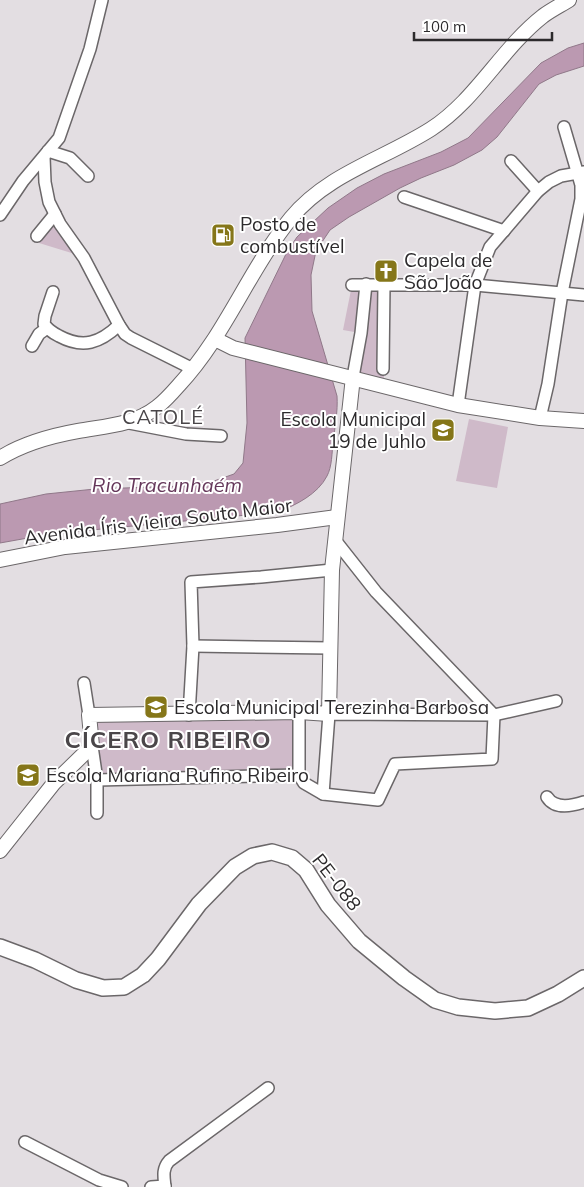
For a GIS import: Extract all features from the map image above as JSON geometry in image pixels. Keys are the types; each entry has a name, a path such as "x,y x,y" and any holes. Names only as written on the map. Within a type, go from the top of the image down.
{"main road":[{"name":"PE-088","path":"0,946 36,960 76,980 103,988 124,986 143,975 158,959 199,904 235,868 252,856 272,852 292,858 306,870 328,905 358,941 435,1000 458,1008 486,1010 528,1008 558,994 584,978"}],"street":[{"path":"0,458 30,442 78,431 129,423 144,416 158,406 193,369 215,339 267,251 291,218 310,198 332,182 432,128 474,91 521,38 544,16 569,0"},
{"path":"0,215 23,181 59,138 90,49 101,1"},
{"path":"540,418 548,384 562,293 581,199 581,172 564,127"},
{"path":"46,154 46,189 55,214 84,258 119,325 131,338 193,369"},
{"path":"46,154 70,158 88,176"},
{"path":"511,161 538,191"},
{"path":"458,405 475,285 490,247 538,191 549,182 561,176 581,172"},
{"path":"404,197 504,231"},
{"path":"37,236 55,214"},
{"path":"323,794 329,714 332,570 348,376 360,333 366,284"},
{"path":"383,369 384,284"},
{"path":"352,285 475,285 584,295"},
{"path":"53,292 44,324 47,328 67,340 80,344 99,340 108,336 119,325"},
{"path":"32,346 39,334 47,328"},
{"path":"215,339 233,348 458,405 540,418 584,421"},
{"path":"129,423 186,434 220,436"},
{"name":"Avenida Íris Vieira Souto Maior","path":"0,560 64,547 337,517"},
{"path":"299,712 299,775 304,783 323,794 378,800 395,764 492,759 494,715 376,592 335,540"},
{"path":"189,715 193,646 191,582 332,570"},
{"path":"193,646 330,648"},
{"path":"84,683 97,780 97,813"},
{"path":"89,715 299,712 329,714 494,715 556,702"},
{"path":"0,851 54,783 92,746"},
{"path":"97,780 299,775"},
{"path":"547,797 554,804 567,806 584,802"},
{"path":"151,1187 165,1186 163,1173 169,1161 268,1088"},
{"path":"25,1142 99,1180 122,1187"}],"shaded area":[{"path":"584,43 584,66 556,75 539,84 497,137 482,150 454,165 400,188 349,217 330,230 316,251 311,275 312,311 337,396 332,459 327,476 318,488 299,502 278,512 50,534 0,543 0,504 46,494 95,489 183,486 214,481 234,474 243,463 247,423 245,338 287,252 297,237 328,208 357,188 384,174 441,152 468,138 541,63 568,48"},
{"path":"52,223 78,255 39,243"},
{"path":"384,284 384,384 353,376 360,333 343,330 352,285"},
{"path":"469,419 508,427 497,488 456,481"},
{"path":"299,712 296,769 103,777 92,746 89,715"}],"place":[{"name":"Posto de combustível","path":"223,235"},
{"name":"Capela de São João","path":"386,271"},
{"name":"Escola Municipal 19 de Juhlo","path":"443,430"},
{"name":"Escola Municipal Terezinha Barbosa","path":"156,707"},
{"name":"Escola Mariana Rufino Ribeiro","path":"28,775"}],"district":[{"name":"CATOLÉ","path":"163,417"},
{"name":"CÍCERO RIBEIRO","path":"168,740"}],"water label":[{"name":"Rio Tracunhaém","path":"167,485"}]}
